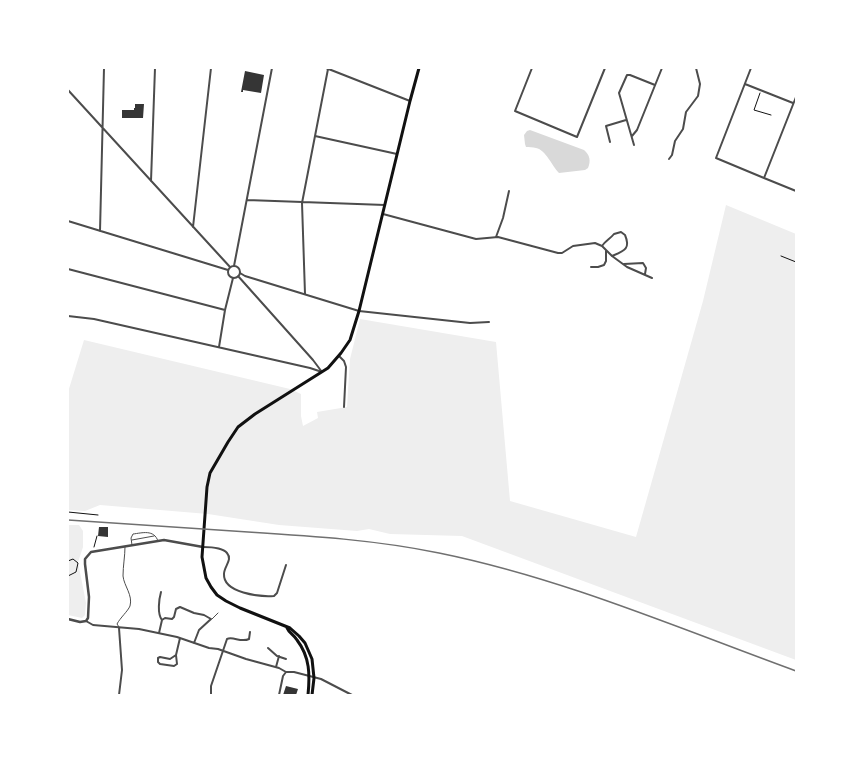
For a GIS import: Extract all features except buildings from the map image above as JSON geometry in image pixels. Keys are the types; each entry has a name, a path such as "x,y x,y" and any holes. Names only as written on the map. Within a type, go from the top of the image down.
{"main road":[{"path":"312,695 312,660 309,651 299,636 290,628 240,608 217,595 206,578 202,563 207,487 210,473 238,427 255,414 323,373 339,356 350,340 359,311 410,101 420,68"},
{"path":"308,695 312,677"}],"street":[{"path":"100,231 104,68"},
{"path":"151,181 155,68"},
{"path":"193,227 210,68"},
{"path":"234,266 272,68"},
{"path":"305,294 302,203 327,68 410,101"},
{"path":"532,68 515,111 577,137 605,68"},
{"path":"631,136 637,130 662,68"},
{"path":"669,159 672,155 675,141 683,129 686,112 698,96 700,84 696,68"},
{"path":"751,68 716,158 796,191"},
{"path":"634,145 619,93 627,75 655,85"},
{"path":"745,84 793,103"},
{"path":"68,90 230,267"},
{"path":"764,178 796,97"},
{"path":"610,142 606,126 626,120"},
{"path":"315,136 397,154"},
{"path":"496,237 503,218 509,191"},
{"path":"247,200 385,205"},
{"path":"383,214 476,239 496,237 558,253 562,253 573,246 595,243 602,246 612,256 636,272 645,274 652,278"},
{"path":"68,221 228,270"},
{"path":"602,246 605,241 611,238 614,234 621,232 625,235 628,244 627,248 612,256"},
{"path":"591,267 604,266 607,255 606,250"},
{"path":"624,264 643,263 646,268 645,274"},
{"path":"233,278 228,275 228,270 230,267 234,266 238,267 240,273 245,276 359,311 470,322 489,322"},
{"path":"68,269 225,310"},
{"path":"233,278 238,276 240,273"},
{"path":"238,276 323,373"},
{"path":"219,347 225,310 233,278"},
{"path":"68,316 94,319 310,368 323,373"},
{"path":"339,356 344,360 346,367 344,407"},
{"path":"86,621 89,613 89,597 85,559 89,554 96,550 170,540 203,547 216,548 228,554 230,560 224,573 225,581 232,588 249,594 266,597 274,596 277,593 286,565"},
{"path":"159,633 162,620 159,614 159,597 161,592"},
{"path":"162,620 165,618 172,619 176,609 180,607 212,619 199,630 194,643"},
{"path":"68,619 80,622 86,621 93,625 139,629 180,638 209,648 283,669 286,672 294,672 321,679 352,695"},
{"path":"119,628 122,670 119,695"},
{"path":"211,695 211,686 222,651 228,638 246,640 249,639 250,632"},
{"path":"176,655 170,659 160,657 157,661 160,664 173,667 177,664 176,655 180,638"},
{"path":"268,648 272,653 286,658"},
{"path":"276,667 279,656"},
{"path":"279,695 283,676 286,672"}],"lane":[{"path":"132,545 133,534 144,532 152,533 158,541"},
{"path":"132,540 155,536"},
{"path":"119,628 117,624 128,610 130,604 129,593 123,577 125,547"},
{"path":"212,619 218,613"}],"path":[{"path":"761,90 754,110 771,115"},
{"path":"781,256 796,262"},
{"path":"68,512 98,515"},
{"path":"94,547 97,536"},
{"path":"68,561 73,559 78,563 76,572 68,576"}],"shaded area":[{"path":"530,130 584,150 588,154 589,158 588,168 585,170 559,173 540,149 526,147 524,135"},
{"path":"726,205 796,234 796,660 462,536 390,534 369,529 357,531 279,525 208,514 100,505 85,511 68,510 68,392 84,340 290,389 301,394 301,416 303,426 318,418 317,412 347,407 350,359 360,319 496,342 510,501 636,537 703,301"},
{"path":"68,525 79,525 83,531 83,547 78,562 86,603 85,615 82,618 68,615"}],"railway":[{"path":"68,520 320,537 392,545 439,553 485,563 575,590 664,621 796,671"}]}
